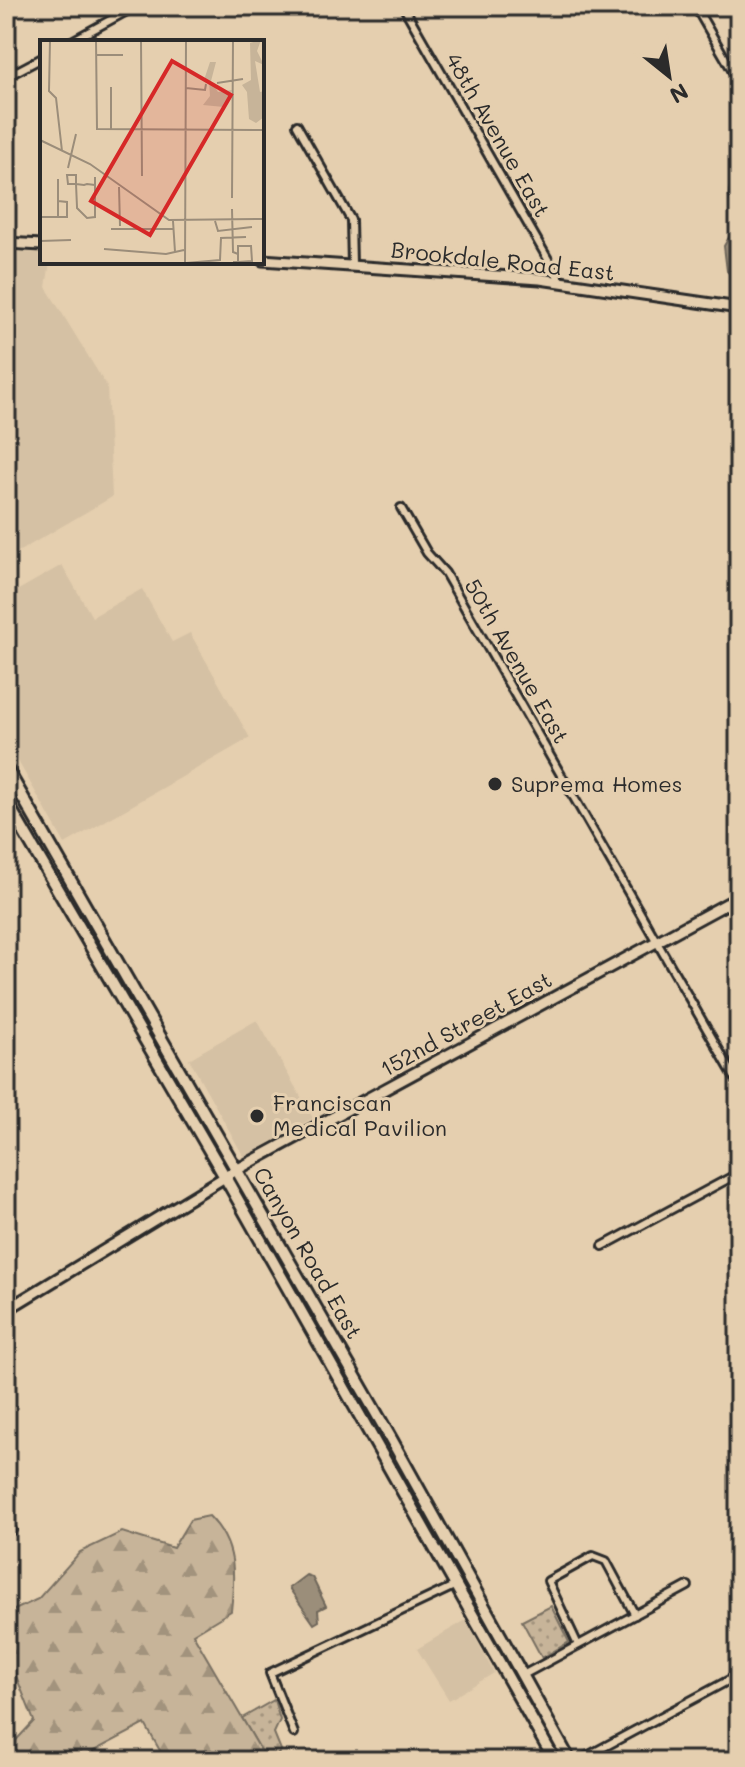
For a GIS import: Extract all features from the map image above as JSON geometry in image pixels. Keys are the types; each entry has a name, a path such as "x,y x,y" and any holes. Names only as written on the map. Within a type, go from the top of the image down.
{"main road":[{"name":"Canyon Road East","path":"6,768 238,1169 570,1761"},
{"name":"Canyon Road East","path":"6,801 225,1177 555,1761"},
{"path":"418,1518 424,1517 460,1561"}],"street":[{"path":"74,40 136,6"},
{"name":"48th Avenue East","path":"403,6 561,282"},
{"path":"695,6 739,82"},
{"path":"6,77 40,59"},
{"path":"297,125 351,220 352,265"},
{"path":"6,243 40,245"},
{"name":"Brookdale Road East","path":"264,260 561,282 739,308"},
{"name":"50th Avenue East","path":"401,508 427,553 445,573 739,1085"},
{"name":"152nd Street East","path":"6,1310 238,1169 739,897"},
{"path":"603,1246 739,1173"},
{"path":"578,1645 548,1581 593,1556 606,1561 635,1615"},
{"path":"294,1733 270,1673 456,1585"},
{"path":"523,1675 688,1586"},
{"path":"578,1761 731,1679"}],"shaded area":[{"path":"739,176 739,220 729,192"},
{"path":"739,220 739,283 727,271 724,246"},
{"path":"6,251 40,253 40,264 50,264 46,287 107,387 112,497 6,559"},
{"path":"62,565 92,617 142,589 172,642 190,633 250,738 65,844 6,740 6,597"},
{"path":"257,1020 313,1118 244,1157 189,1059"},
{"path":"306,1575 312,1577 326,1606 318,1610 319,1621 314,1624 289,1588"},
{"path":"466,1620 494,1673 449,1700 417,1649"}],"green space":[{"path":"209,1516 225,1537 232,1560 231,1611 193,1634 267,1761 174,1761 163,1756 145,1724 75,1761 6,1761 6,1751 34,1721 6,1651 6,1614 38,1599 80,1552 122,1532 173,1548 190,1520"},
{"path":"551,1606 569,1642 542,1658 522,1621"},
{"path":"274,1700 280,1720 274,1733 281,1750 273,1761 267,1761 242,1718"}],"place":[{"name":"Suprema Homes","path":"495,784"},
{"name":"Franciscan Medical Pavilion","path":"257,1116"}]}
